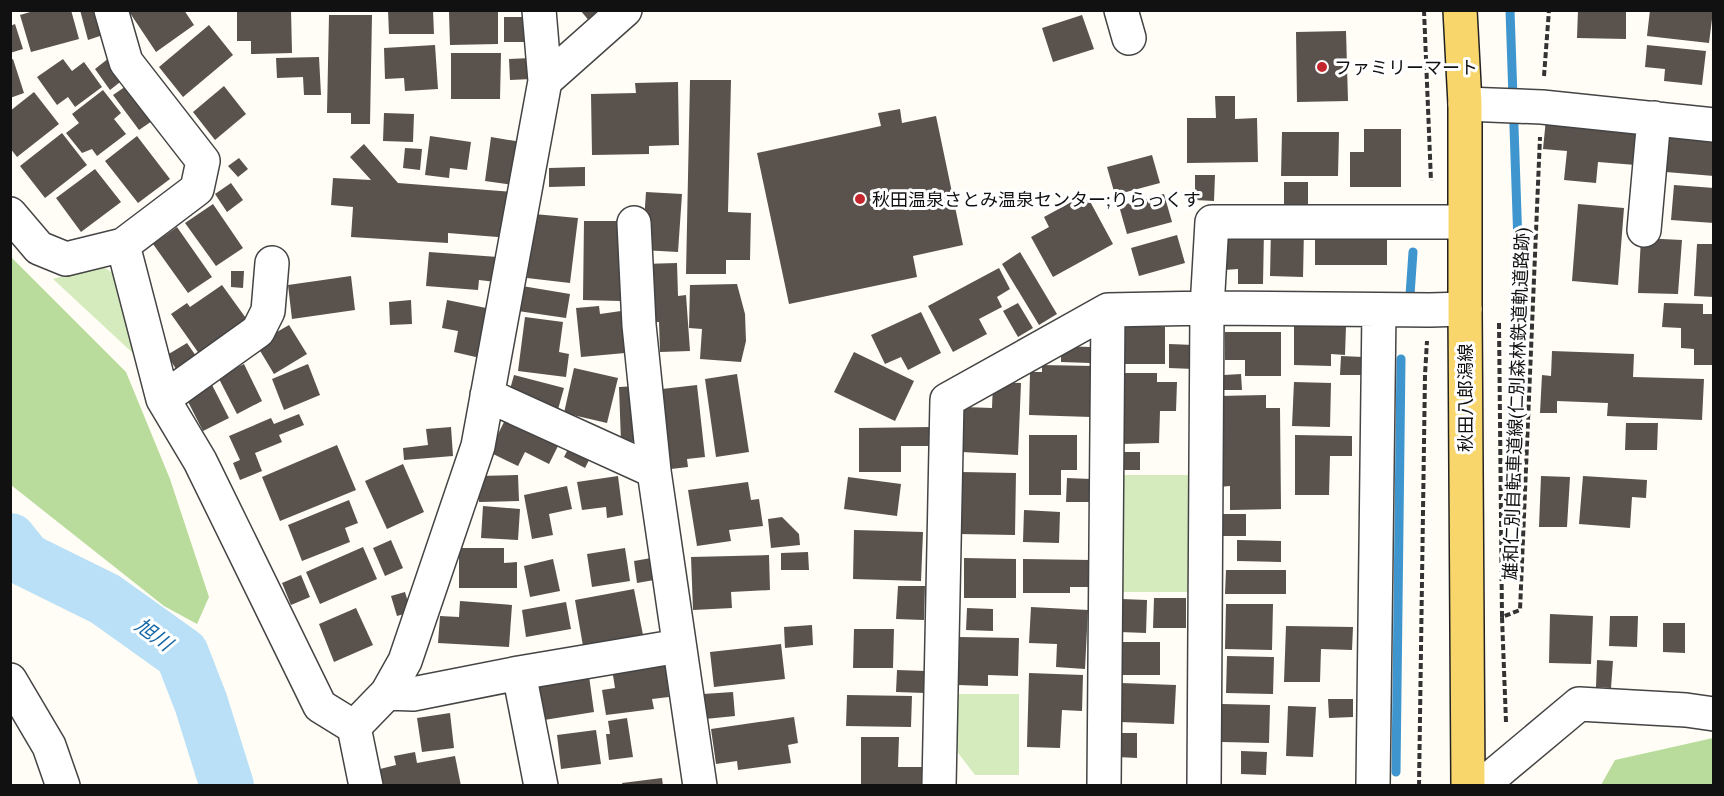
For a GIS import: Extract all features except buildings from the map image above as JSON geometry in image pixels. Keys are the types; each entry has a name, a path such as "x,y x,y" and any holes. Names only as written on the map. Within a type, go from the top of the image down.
{"main road":[{"name":"秋田八郎潟線","path":"1460,10 1465,104 1468,786"}],"street":[{"path":"10,214 39,248 66,259 123,245 197,189 202,161 126,62 111,10"},
{"path":"354,727 387,693 405,661 474,457 545,81 539,10"},
{"path":"545,81 625,10"},
{"path":"1465,104 1523,106 1713,125"},
{"path":"1644,230 1654,118"},
{"path":"634,222 639,324 654,471 700,786"},
{"path":"1204,786 1207,308 1212,222 1464,222"},
{"path":"123,245 163,399 200,461 320,706 354,727 366,786"},
{"path":"163,399 258,331 268,311 272,263"},
{"path":"939,786 947,400 1108,310 1465,309"},
{"path":"1104,786 1108,310"},
{"path":"1373,786 1379,310"},
{"path":"487,395 654,471"},
{"path":"387,693 413,694 519,673 679,646"},
{"path":"519,673 541,786"},
{"path":"13,686 48,746 63,786"},
{"path":"1481,786 1579,704 1713,714"}],"path":[{"path":"1424,10 1432,222"},
{"name":"雄和仁別自転車道線(仁別森林鉄道軌道路跡)","path":"1508,763 1502,617 1520,610 1523,106 1549,10"},
{"path":"1419,786 1424,387 1430,310"}],"green space":[{"path":"10,256 126,372 170,479 209,597 197,624 164,606 11,485"},
{"path":"100,265 121,278 137,357 53,279"},
{"path":"1121,475 1195,475 1194,592 1121,592"},
{"path":"956,694 1019,694 1019,775 975,775 955,749"},
{"path":"1713,738 1713,785 1601,785 1615,760"}],"waterway":[{"path":"1510,10 1518,244"},
{"path":"1410,295 1413,252"},
{"path":"1396,772 1401,359"},
{"name":"旭川","path":"10,540 26,560 105,599 182,654 201,703 227,786"}],"place":[{"name":"ファミリーマート","path":"1322,67"},
{"name":"秋田温泉さとみ温泉センター;りらっくす","path":"860,199"}]}
